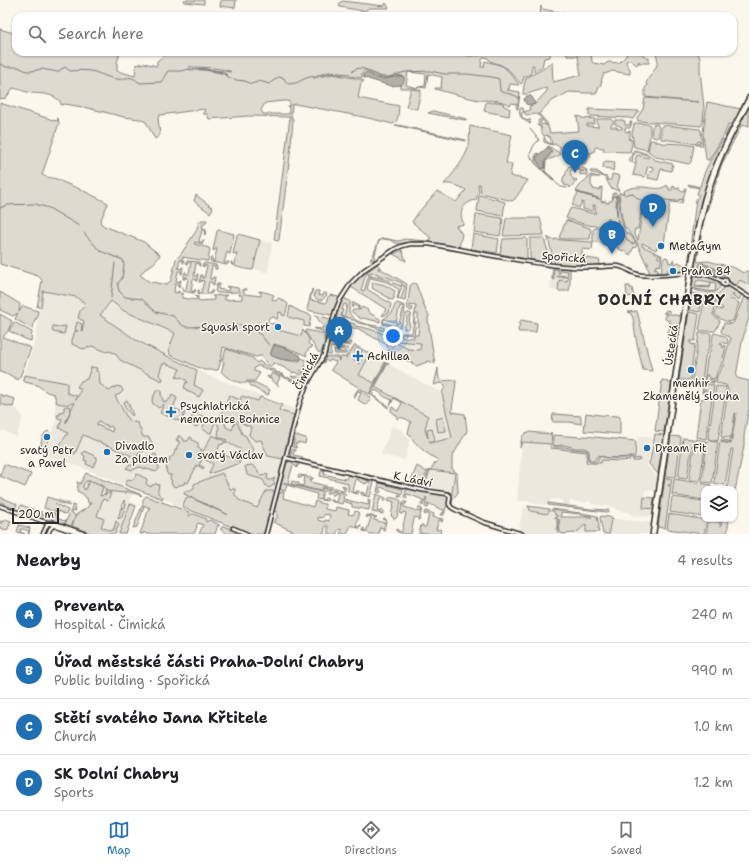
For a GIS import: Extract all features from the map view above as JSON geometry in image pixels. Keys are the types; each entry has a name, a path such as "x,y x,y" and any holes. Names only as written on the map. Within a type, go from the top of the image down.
{"street":[{"name":"Ústecká","path":"653,534 698,222 709,184 724,145 749,97"},
{"name":"Ústecká","path":"691,270 712,180 725,148 749,102"},
{"name":"Spořická","path":"402,246 429,244 563,266 616,266 625,268 640,275 659,276 696,273 713,277 722,281 722,284 724,285 727,283 749,297"},
{"name":"Čimická","path":"266,533 303,394 310,377 324,354 334,315 340,300 361,273 395,249 402,246"},
{"name":"K Ládví","path":"286,458 406,486 448,494 450,496 450,506 454,509 483,522 522,534"},
{"path":"0,506 79,534"},
{"path":"44,522 46,526"},
{"path":"43,534 46,526 50,522 85,534"},
{"path":"48,524 50,529"},
{"path":"48,534 54,525"},
{"path":"240,533 247,534"}],"shaded area":[{"path":"184,0 204,0 204,4 184,2"},
{"path":"221,0 236,0 235,8 220,6"},
{"path":"342,1 384,6 386,3 389,8 369,8 363,11 340,7 339,4"},
{"path":"541,6 542,9 558,12 540,12"},
{"path":"0,29 12,33 12,56 119,56 117,71 135,76 136,65 144,63 157,66 157,61 164,56 550,56 544,58 542,67 534,72 534,65 532,65 531,74 524,77 521,84 508,69 503,66 519,85 510,84 509,89 507,90 520,92 518,109 516,104 512,103 510,105 499,101 479,100 435,89 441,88 442,77 428,74 426,88 419,87 425,86 426,74 408,72 406,85 417,88 400,88 402,76 381,78 365,70 362,73 362,78 331,73 313,78 333,74 364,81 361,83 358,98 399,106 398,116 393,124 295,104 292,105 291,115 293,120 290,155 278,241 274,240 290,117 249,116 209,119 207,114 203,114 203,112 205,112 204,109 160,115 158,118 160,135 155,139 146,122 140,119 124,117 88,108 65,104 61,105 55,97 29,93 13,88 6,98 0,99","holes":["484,57 503,66 485,61 484,67 481,67","191,66 216,68 231,72 199,68 223,72 227,75 218,72 190,70","288,101 290,103 290,106 288,106 289,114 263,114 261,110 265,103"]},
{"path":"578,56 591,56 593,63 604,65 608,62 619,63 626,56 644,56 649,58 649,63 639,63 639,61 637,65 630,60 626,61 630,69 630,74 612,71 605,74 604,73 597,93 569,92 550,102 539,114 547,123 550,133 579,131 577,116 595,119 594,124 587,124 587,126 598,127 597,119 612,119 613,124 611,127 622,129 622,127 615,124 615,120 625,121 625,125 630,125 630,122 632,122 630,128 625,128 625,131 630,131 630,139 628,139 632,140 630,152 603,151 604,148 595,147 594,152 589,153 587,147 585,148 584,145 576,146 575,149 571,142 563,144 562,148 569,156 559,150 561,147 544,142 544,137 547,142 552,144 550,137 548,137 548,135 544,136 540,129 542,128 539,127 540,125 537,125 540,119 542,121 540,122 542,125 544,124 547,126 538,114 526,115 524,112 530,110 529,107 535,104 547,91 547,89 523,94 526,78 543,69 552,62 553,82 581,75"},
{"path":"699,56 704,108 703,122 701,126 638,121 637,118 643,109 645,98 699,102 645,97 645,88 648,85 646,84 657,65 657,57"},
{"path":"366,72 376,78 383,79 402,76 404,77 404,80 401,85 391,86 363,77 363,74"},
{"path":"411,89 421,90 417,109 406,107"},
{"path":"527,96 533,99 535,104 526,104 524,99"},
{"path":"486,102 499,102 504,104 503,105 510,109 509,116 484,111"},
{"path":"707,102 741,109 726,137 725,136 731,126 728,124 722,138 709,160 706,159 703,133"},
{"path":"0,103 56,121 58,118 59,123 42,175 82,190 108,203 100,222 104,226 144,242 160,255 155,262 140,275 151,283 153,282 165,285 171,281 176,259 196,231 199,222 202,220 207,220 202,227 206,229 205,235 205,230 202,230 199,241 202,242 204,240 203,243 201,244 195,242 194,244 210,249 208,261 182,257 181,259 184,260 184,263 180,260 178,268 181,269 183,267 182,274 181,271 178,271 176,281 179,282 181,280 179,287 179,284 175,284 174,292 177,293 179,291 179,293 184,294 182,294 182,298 196,300 197,297 195,296 198,296 198,300 200,301 214,300 214,297 212,296 227,295 224,296 225,300 242,299 242,295 239,294 242,290 247,289 244,290 244,294 261,296 261,292 259,291 274,295 272,299 275,301 279,298 287,303 285,316 279,312 277,319 270,317 268,321 271,324 275,323 274,329 301,336 303,330 309,339 308,343 312,347 308,349 306,353 307,356 274,344 270,355 288,361 300,361 301,358 306,360 306,368 303,376 308,378 305,382 300,383 291,376 297,377 298,374 303,372 302,371 293,373 273,363 271,367 262,356 256,357 223,347 218,370 204,370 170,355 169,349 175,333 124,311 111,301 100,315 136,340 197,370 194,385 203,390 199,397 184,388 186,382 188,383 186,380 181,377 176,377 180,369 165,363 162,365 159,375 163,378 162,381 120,360 115,353 109,351 107,352 92,346 83,349 72,344 75,331 78,331 75,330 77,322 82,324 82,331 84,321 78,318 80,311 86,304 76,297 43,291 41,307 37,307 42,280 38,276 0,264"},
{"path":"749,105 749,126 741,126 721,166 703,224 697,262 708,261 735,268 743,273 749,270 749,285 740,280 736,286 725,277 722,278 694,272 706,205 726,149","holes":["713,268 721,270 722,276 704,270"]},
{"path":"520,108 523,108 524,112 521,114 523,118 527,121 531,120 529,122 531,123 530,124 520,116"},
{"path":"589,109 639,111 633,119 589,116"},
{"path":"433,111 467,119 465,120 428,113"},
{"path":"635,123 650,125 650,137 647,150 634,147 632,133"},
{"path":"654,124 657,124 659,127 659,136 656,138 653,137 652,134"},
{"path":"395,125 466,140 466,141 456,139"},
{"path":"663,125 700,129 703,146 699,146 701,142 698,141 697,143 699,144 696,145 696,143 661,139 661,127"},
{"path":"470,126 512,135 506,163 512,164 510,176 528,180 515,199 512,201 481,193 480,184 478,184 479,193 476,200 468,203 463,208 461,215 464,224 456,226 462,234 459,248 419,241 398,244 384,239 398,241 404,239 427,241 431,238 412,222 437,191 456,202 466,190 455,185 444,184 460,164 467,151"},
{"path":"723,139 726,140 701,200 688,272 676,272 675,269 672,270 672,272 667,270 667,273 661,273 663,259 666,257 669,260 668,262 671,263 674,260 673,264 678,262 686,266 688,265 696,200 699,195 697,194 699,188 689,186 688,184 700,187 707,168"},
{"path":"652,140 662,143 694,146 691,162 689,164 656,157 648,151 650,141"},
{"path":"548,146 561,154 546,161 545,171 554,180 535,163 535,157 537,153 539,154 536,157 537,161 544,169 545,161 552,151 547,148"},
{"path":"549,148 552,152 545,161 545,167 543,169 536,157"},
{"path":"635,150 648,154 655,160 673,164 671,171 661,169 658,180 648,178 653,167 648,166 645,177 633,175 636,164 629,161 633,151","holes":["636,152 649,156 648,158 637,155 635,160 636,163 632,162 633,155"]},
{"path":"590,153 591,156 584,165 572,158 578,155 581,159"},
{"path":"604,162 615,162 613,171 603,168"},
{"path":"579,166 579,168 580,167 587,170 585,171 587,171 587,175 580,175 580,172 584,171 579,169 579,171 575,168 571,170 570,174 574,179 573,181 576,179 577,180 570,188 562,182 568,167"},
{"path":"590,171 597,171 601,175 591,173"},
{"path":"612,174 620,176 617,187 619,191 611,188 606,179 602,176 607,177 607,180 611,180"},
{"path":"590,175 600,177 591,177 591,186 593,189 599,190 602,187 601,202 606,201 606,203 609,203 609,201 612,201 613,193 618,195 622,224 626,233 633,238 637,246 635,248 634,247 630,255 625,251 618,249 618,247 614,247 614,240 607,240 607,245 593,242 593,230 595,228 617,227 625,236 618,224 612,227 611,226 609,218 607,218 608,224 603,226 593,226 566,218 570,209 572,208 596,213 595,205 593,205 594,210 592,211 583,209 583,202 579,208 572,205 578,193 600,199 576,191","holes":["614,196 617,196 618,219 616,197"]},
{"path":"667,185 669,190 672,190 673,186 675,186 675,189 679,187 679,190 684,191 686,188 682,203 670,202 664,244 659,243 656,250 642,243 642,246 661,255 658,255 658,258 662,255 660,266 657,265 654,268 658,269 658,273 650,274 647,266 649,264 648,262 647,265 637,242 624,226 619,193 624,194 623,191 635,187 664,187","holes":["642,212 638,240 634,234 635,229 638,229"]},
{"path":"196,195 213,208 210,213 194,201"},
{"path":"480,195 505,202 503,216 477,211"},
{"path":"477,214 502,218 503,220 500,236 474,232"},
{"path":"507,218 540,218 544,235 504,236"},
{"path":"566,220 590,228 590,239 559,238"},
{"path":"219,230 234,234 230,254 227,252 224,263 229,262 227,265 212,262 210,261 212,258 214,262 217,249 214,251 213,250 217,231"},
{"path":"238,234 260,240 253,270 244,269 231,264 232,262 232,264 235,265 237,253 233,254"},
{"path":"473,234 499,239 497,253 471,249"},
{"path":"548,237 549,239 555,240 593,242 592,250 582,249 582,257 599,260 599,266 560,265 554,262"},
{"path":"526,238 527,259 500,254 503,239"},
{"path":"530,238 544,238 551,263 538,262 530,259"},
{"path":"384,239 378,243 374,255 375,259 370,259 372,258 379,240"},
{"path":"260,240 266,242 267,244 268,242 272,243 268,271 266,272 253,269"},
{"path":"402,250 406,261 393,254"},
{"path":"187,261 199,262 200,265 199,266 199,264 196,263 194,276 197,276 198,274 197,281 196,279 193,279 191,291 194,292 194,290 196,290 194,293 183,291 182,289 183,287 183,290 186,289 188,278 185,277 185,279 183,279 185,272 188,275 189,273 191,262 188,262 188,264 186,263"},
{"path":"205,263 216,265 217,267 217,269 215,269 215,267 212,266 210,279 215,277 214,285 212,282 209,282 207,292 210,293 213,291 211,294 199,294 198,290 199,293 201,293 204,281 201,280 201,282 199,282 201,275 204,278 207,266 202,266"},
{"path":"702,263 724,272 724,275 722,276 701,269 699,266"},
{"path":"377,264 379,266 379,270 381,267 381,269 407,284 405,301 397,299 398,289 387,282 371,278 371,276 388,280 402,286 398,298 401,299 405,286 402,285 402,283 370,272 369,274 366,274 361,290 364,291 369,275 371,275 367,289 391,304 389,313 382,316 386,309 351,287 357,279"},
{"path":"554,266 570,268 569,291 550,290 551,270"},
{"path":"553,268 570,269 569,291 558,291 559,280 567,281 568,277 557,277 557,275 567,276 568,271 560,270 560,273 558,273 558,270 554,269 554,280 552,279"},
{"path":"693,274 718,280 721,283 717,292 692,290 691,286"},
{"path":"693,275 706,275 713,277 721,283 720,288 715,292 716,283 711,282 710,288 695,287 695,289 714,292 709,293 692,289 691,286 693,286","holes":["696,281 711,282 710,287 695,286"]},
{"path":"740,280 749,285 749,295 736,286"},
{"path":"373,282 385,285 394,290 394,299 388,299 389,298 372,288"},
{"path":"413,283 416,284 426,311 429,315 428,319 435,364 429,361 417,366 388,350 390,350 395,342 408,349 420,350 421,343 397,341 402,333 412,333 416,306 410,305 410,308 413,308 412,311 408,309 407,303 410,286","holes":["415,314 418,314 418,335 414,335 416,322 414,322","402,334 414,335 414,338 401,337"]},
{"path":"217,284 220,284 218,285 218,289 228,291 229,287 226,287 227,286 238,288 239,290 237,292 217,293 215,291"},
{"path":"626,286 630,286 630,288 632,288 634,296 627,297"},
{"path":"727,286 742,294 739,300 733,297 734,294 729,299 739,303 733,321 726,321 715,315 717,308 722,310 723,308 716,304 715,299 713,315 720,321 716,330 699,331 705,295 717,294"},
{"path":"312,289 310,300 326,303 328,297 331,295 338,297 339,299 332,315 307,310"},
{"name":"Psychiatrická nemocnice Bohnice","path":"43,291 76,297 100,315 111,301 124,311 175,333 167,356 208,375 296,410 264,534 251,534 173,504 172,502 43,454 56,422 54,392 49,392 39,385 23,379 36,340"},
{"path":"315,291 319,291 318,295 323,296 324,293 326,293 327,295 322,300 319,300 314,297"},
{"path":"0,292 20,304 19,312 23,306 38,311 37,319 35,319 33,328 15,319 18,313 13,316 0,310"},
{"path":"691,293 702,295 700,312 689,310"},
{"path":"744,296 749,299 749,317 742,342 736,376 737,378 749,381 749,408 744,436 744,446 736,486 727,486 733,449 731,449 725,485 714,483 720,442 731,444 732,439 731,443 721,441 721,439 729,441 731,439 721,437 728,390 726,385 716,383 717,376 723,366 731,338 721,331 724,323 732,324 734,322","holes":["736,413 732,438 730,437 732,436"]},
{"path":"343,298 350,301 349,311 354,319 363,323 399,332 393,342 389,342 391,344 390,346 387,347 387,345 357,328 355,329 337,319 336,317","holes":["344,304 347,305 344,317 341,316","344,317 350,318 358,323 370,325 380,330 391,332 393,333 392,336 355,326 355,324 343,321"]},
{"path":"352,303 359,306 359,310 362,307 368,310 368,312 380,319 380,322 363,318 361,319 352,312 353,310 358,310 358,307 353,305 352,308"},
{"path":"397,303 405,306 404,318 401,326 398,328 383,324 383,322 383,320 384,318 392,313","holes":["400,306 404,307 399,323 396,323 395,326 383,322 384,319 396,322"]},
{"path":"290,306 311,315 309,327 304,326 304,321 288,317"},
{"path":"666,310 670,311 670,314 680,316 680,312 682,312 678,341 668,339 667,332 669,331 670,320 668,321 665,319 665,316 668,315 667,313 664,314"},
{"path":"637,311 652,371 643,370 633,318 628,312"},
{"path":"278,312 282,313 282,316 305,321 301,336 274,329"},
{"path":"689,312 699,314 695,341 690,341 692,345 695,344 691,371 688,368 687,372 691,372 690,380 679,380"},
{"path":"408,313 412,315 410,316 410,325 409,328 404,329 407,319 406,314"},
{"path":"0,314 12,321 8,331 3,337 31,348 18,380 10,375 0,372"},
{"path":"315,315 331,319 328,331 326,332 314,329 322,329 323,326"},
{"path":"521,320 537,323 536,332 519,332"},
{"path":"14,322 32,332 31,341 9,331"},
{"path":"53,326 66,326 64,334 53,332"},
{"path":"305,331 325,334 325,342 321,353 318,352"},
{"path":"331,333 341,337 340,340 342,337 340,341 345,344 348,344 350,341 352,343 350,346 337,343 336,346 349,349 346,354 335,354 334,350 344,353 345,351 331,347 330,351 332,354 328,355 327,348 331,340 330,339 329,342"},
{"path":"699,333 711,334 710,345 705,357 702,381 692,380"},
{"path":"714,333 724,336 728,340 727,344 721,342 720,344 723,345 723,348 725,345 726,346 721,366 715,379 708,378 708,375 706,375 705,381 711,379 713,382 713,380 715,380 714,383 704,382 707,359"},
{"path":"397,341 421,343 420,351 408,349 396,343"},
{"path":"274,345 300,355 301,359 295,361 280,359 270,355"},
{"path":"355,345 370,354 359,375 374,383 385,362 386,363 369,394 331,370 336,362 330,360 329,362 325,360 324,363 323,361 326,357 339,357 339,361 341,357 347,358 346,356","holes":["356,348 362,351 359,356 361,359 359,364 352,359 354,355 356,357 359,353 354,351"]},
{"path":"226,349 253,358 257,363 259,361 269,369 272,369 276,371 275,372 293,380 294,384 292,381 260,366 257,366 254,369 254,371 260,373 255,381 247,381 247,383 244,383 229,378 221,371 224,362 222,361"},
{"path":"370,354 385,362 374,383 359,375"},
{"path":"387,363 389,364 375,387 428,416 425,430 428,438 427,430 432,429 435,439 434,441 429,441 430,443 452,438 442,393 445,387 444,384 440,383 434,385 438,368 440,380 456,381 452,412 465,414 467,431 452,457 452,469 457,473 458,493 453,498 452,505 450,505 455,473 430,470 438,460 421,448 408,433 411,422 402,418 397,419 397,416 391,411 391,408 393,407 398,411 402,403 394,398 390,406 392,400 375,390 372,395 388,406 388,408 370,394"},
{"path":"388,364 442,393 452,438 429,443 425,430 428,416 375,386"},
{"path":"91,367 97,368 96,371 99,372 100,384 109,391 117,386 121,387 123,391 115,396 129,421 138,423 143,437 149,437 154,447 139,453 136,458 83,435 75,454 58,447 68,433 59,428 62,419 58,418 57,415 60,415 60,412 64,411 64,407 70,406 71,409 66,423 73,405 75,404 74,402 68,404 57,403 54,394 47,392 37,385 25,382 23,380 24,375 67,383 67,393 77,396 76,400 80,392 80,388 77,387 81,381 87,379","holes":["99,421 107,425 107,427 110,426 113,428 112,432 97,425"]},
{"path":"272,373 280,377 277,384 279,386 267,376 270,377"},
{"path":"662,380 672,384 673,383 672,390 671,387 664,432 655,431"},
{"path":"248,382 256,383 270,390 268,395 252,387"},
{"path":"703,384 714,385 706,439 696,437 701,398 705,399 705,396 703,395 708,395 706,394 706,390 702,393"},
{"path":"716,386 726,387 725,396 722,394 721,396 725,397 718,441 708,439"},
{"path":"157,389 161,391 163,401 166,402 172,395 177,398 173,408 185,413 181,422 160,413 164,404 159,408 153,404 152,400"},
{"path":"358,389 371,398 366,405 358,400 361,393 358,391 355,398 353,397"},
{"path":"0,394 4,397 15,399 13,407 0,404"},
{"path":"229,395 240,400 242,396 258,401 260,397 282,405 279,409 280,411 294,415 283,459 268,456 261,440 255,441 249,435 251,427 225,416 224,420 226,427 232,430 235,422 238,424 242,434 246,436 254,452 238,460 236,458 240,449 226,442 227,440 218,437 219,428 217,423"},
{"path":"127,400 133,415 132,416 125,408 124,402"},
{"path":"0,404 17,409 23,417 16,437 2,430 0,435"},
{"path":"196,413 215,422 211,433 202,429 206,420 202,418 197,427 189,424 193,414"},
{"path":"586,413 620,417 620,434 584,431"},
{"path":"553,414 581,416 581,424 554,422 552,421"},
{"path":"443,417 446,431 438,432 436,419"},
{"path":"392,426 402,430 409,439 409,446 405,460 381,454"},
{"path":"48,431 50,436 42,454 42,440 45,433"},
{"path":"528,432 551,434 551,432 552,444 554,446 587,450 589,453 588,460 592,462 596,462 600,456 610,458 630,458 630,460 602,460 601,463 586,463 587,452 551,448 551,444 522,442 520,448 523,436"},
{"path":"655,434 664,435 658,474 649,464"},
{"path":"212,435 225,441 222,445 220,444 217,452 239,461 240,463 209,474 213,464 203,458 199,465 204,467 203,469 197,465 188,483 185,481 184,484 177,487 173,486 170,478 171,475 168,475 166,471 167,466 164,461 169,462 169,458 174,455 179,444 179,441 176,439 178,439 178,436 184,439 184,441 188,441 190,437 198,443 198,448 202,450 200,457"},
{"path":"295,435 306,438 305,444 298,442 295,446 297,447 296,448 293,447"},
{"path":"553,435 584,436 636,441 635,457 608,458 599,455 592,461 589,459 589,451 584,448 575,448 565,445 555,446 553,443"},
{"path":"638,436 652,438 647,466 658,477 656,491 645,491 643,508 653,509 652,516 641,517 632,515 630,513 615,510 615,507 591,504 591,502 587,501 587,503 570,501 569,506 562,505 562,500 551,499 550,504 548,505 530,503 529,501 517,501 522,442 551,444 552,448 587,452 586,463 601,463 602,459 630,458 633,460 640,460 640,457 637,457"},
{"path":"671,436 681,437 676,476 674,477 665,476"},
{"path":"683,438 693,439 687,479 678,478"},
{"path":"695,439 706,441 700,481 689,480"},
{"path":"707,441 718,442 712,483 702,482"},
{"path":"292,449 296,450 294,451 293,455 303,457 302,460 290,457"},
{"path":"84,451 97,457 93,467 86,464 87,461 84,460 85,456 82,454"},
{"path":"156,454 159,469 156,472 140,467 132,470 126,468 129,465 134,465 141,459"},
{"path":"630,458 640,458 640,460 633,461 633,459"},
{"path":"290,460 298,462 299,465 297,468 293,465 288,483 283,483 321,492 322,488 330,490 329,493 323,491 321,499 328,499 327,501 316,499 317,494 287,485 285,491 281,490 280,488 287,462 288,463"},
{"path":"4,464 31,474 25,487 0,476"},
{"path":"252,465 262,476 267,474 268,480 275,478 273,481 275,484 269,488 261,479 247,475 245,466"},
{"path":"417,466 427,472 429,470 425,476 422,487 409,485"},
{"path":"324,469 324,474 346,479 348,475 350,475 360,478 362,477 362,479 374,482 370,497 362,495 361,492 364,493 364,495 367,495 370,482 367,482 366,484 356,479 353,492 356,493 356,491 359,491 357,494 348,491 348,484 344,482 320,476 321,471"},
{"path":"430,470 455,473 452,492 427,488 428,483 426,482"},
{"path":"429,472 426,482 428,483 427,488 423,487 426,477"},
{"path":"86,473 142,495 141,496 126,491 125,493 106,491 105,495 111,493 108,501 103,499 97,516 104,519 101,527 112,531 115,529 116,521 119,524 115,534 93,534 72,526 75,518 71,526 65,524 73,505 76,511 73,510 72,513 75,517 88,507 89,504 91,504 88,503 87,498 83,494 77,491 78,482 80,484","holes":["86,481 89,481 85,490 83,485","90,481 97,483 103,487","103,487 106,490 105,493 100,496"]},
{"path":"222,473 230,489 235,489 235,495 239,500 257,508 266,491 275,491 266,528 263,534 247,533 182,507 186,498 189,497 228,515 184,494 185,491 194,489 194,484"},
{"path":"137,474 147,479 146,484 151,487 156,483 159,485 158,493 164,498 163,499 125,485 128,479 133,480"},
{"path":"299,475 307,476 307,478 313,478 310,482 343,490 344,487 342,485 346,487 344,492 322,487 321,491 291,484 292,481 303,486 305,477 302,476 301,478 298,478"},
{"path":"85,476 133,493 129,501 137,504 126,534 96,534 75,523 79,513 88,507 90,500 79,490"},
{"path":"665,478 672,479 671,485 668,485 671,486 665,528 658,527"},
{"path":"674,479 711,485 701,486 701,500 678,496 677,494 672,495"},
{"path":"379,483 402,489 401,497 398,497 400,493 380,487 380,493 377,492"},
{"path":"407,488 447,495 449,497 444,515 441,515 444,510 428,503 428,508 425,507 426,497 423,506 420,504 423,503 423,500 407,494 407,499 405,498"},
{"path":"332,491 346,494 345,496 344,495 343,499 368,505 368,499 370,500 369,510 352,507 352,504 343,501 342,504 334,502 336,502 338,494 335,493 334,495 331,495"},
{"path":"281,492 284,492 283,498 313,507 315,501 325,504 325,509 335,511 336,507 349,510 348,514 353,515 355,511 358,512 359,516 356,526 359,527 361,525 360,528 351,525 347,534 340,534 342,530 339,529 336,534 328,534 328,526 325,526 324,534 299,534 273,522 277,518 277,512 274,511 279,493 280,494","holes":["325,514 329,514 330,516 329,521 325,520 324,522 318,520 318,517 322,518"]},
{"path":"376,494 386,498 386,501 383,501 383,499 380,498 377,511 383,511 383,514 372,512"},
{"path":"146,496 189,512 189,516 194,514 206,519 206,522 210,520 220,526 218,525 215,534 199,534 203,525 198,523 194,534 146,534 144,532 143,534 140,534 150,508 143,505 143,500"},
{"path":"0,497 17,504 15,509 3,505 4,503 0,502"},
{"path":"47,497 70,504 69,506 57,502 55,504 68,510 67,513 65,514 44,508"},
{"path":"644,497 654,498 653,509 643,508"},
{"path":"672,497 701,501 701,517 670,512"},
{"path":"389,498 395,498 401,501 397,517 395,519 391,516 394,502 388,500"},
{"path":"124,500 126,504 122,517 118,519 121,508 123,508 121,507"},
{"path":"403,502 407,502 404,504 404,507 420,512 418,509 419,507 422,509 419,520 415,517 414,519 411,534 404,534 396,531 397,529 399,532 402,531 406,513 403,512 400,514"},
{"path":"548,503 609,510 606,512 548,505"},
{"path":"130,504 136,506 126,534 119,534"},
{"path":"21,505 38,511 37,513 39,514 41,511 41,514 53,518 55,514 53,512 56,511 58,512 57,518 64,521 65,520 65,524 43,518 43,520 20,512 18,510"},
{"path":"142,506 144,507 137,527 133,528"},
{"path":"528,506 549,509 549,512 547,514 530,511"},
{"path":"524,507 557,511 559,534 529,534 518,531"},
{"path":"552,509 580,513 561,512 561,517 592,517 581,515 582,513 597,516 599,532 586,532 586,524 576,533 562,534 560,532 559,519 558,534 557,518 555,518 557,515 555,515 554,511 551,511"},
{"path":"176,511 193,518 187,534 180,534 169,530"},
{"path":"425,511 434,514 433,517 443,519 442,522 439,520 436,529 441,529 440,534 419,534 421,525 426,527 429,514 424,514"},
{"path":"669,514 701,519 701,522 707,522 704,534 667,529"},
{"path":"367,515 377,517 375,517 374,520 385,523 386,520 384,530 380,527 378,534 371,534 363,531 363,528 364,531 367,530 371,517 368,516 367,518"},
{"path":"601,516 614,519 611,520 609,530 610,534 603,534 600,518"},
{"path":"5,519 11,521 7,530 0,528 2,524 0,521 4,522"},
{"path":"611,519 649,522 652,526 650,534 609,534"},
{"path":"709,522 720,522 721,526 722,522 729,522 727,534 724,532 723,534 706,534"},
{"path":"586,523 587,532 590,532 590,534 561,534 576,533"},
{"path":"19,525 30,528 29,534 29,531 23,529 21,529 20,532 25,534 17,532"},
{"path":"223,526 231,529 231,531 232,529 236,531 237,533 224,534 225,533 221,530"}],"waterway":[{"path":"0,65 1,64 6,67 18,67 27,71 42,69 58,72 65,67 70,71 89,71 113,78 133,78 136,80"},
{"path":"278,77 284,78 288,84 296,83 306,78 330,72 350,74 355,69 361,68 383,77 389,77 405,72 430,71 444,74 467,74 499,79 500,91 519,98 518,105"},
{"path":"137,81 140,83 160,82 169,71 190,69 223,73 226,76 236,80 245,81 251,84 260,81 269,84 277,78"},
{"path":"530,129 539,140 534,145 530,154 532,159 555,182"},
{"path":"556,183 561,187 567,188"},
{"path":"577,192 600,199"},
{"path":"625,195 630,193 638,199 651,202 665,200 675,201 682,199"},
{"path":"616,196 618,227 629,242 633,244 635,242"},
{"path":"0,208 7,205 35,204 49,208 79,226"},
{"path":"84,233 100,251 123,260 124,265 122,278 118,283 118,287 119,291 125,297 142,299 156,312 173,316 186,327 241,325 250,328 261,335 270,345"},
{"path":"111,298 115,263"},
{"path":"692,285 694,275"},
{"path":"696,275 706,276 720,283"}],"place":[{"name":"Stětí svatého Jana Křtitele","path":"575,173"},
{"name":"SK Dolní Chabry","path":"653,227"},
{"name":"MetaGym","path":"661,246"},
{"name":"Úřad městské části Praha-Dolní Chabry","path":"612,254"},
{"name":"Praha 84","path":"673,271"},
{"name":"Squash sport","path":"278,327"},
{"name":"Preventa","path":"339,350"},
{"name":"Achillea","path":"358,356"},
{"name":"menhir Zkamenělý slouha","path":"691,370"},
{"name":"Psychiatrická nemocnice Bohnice","path":"171,412"},
{"name":"svatý Petr a Pavel","path":"47,437"},
{"name":"Dream Fit","path":"647,448"},
{"name":"Divadlo Za plotem","path":"107,452"},
{"name":"svatý Václav","path":"189,455"}],"district":[{"name":"DOLNÍ CHABRY","path":"662,300"}]}
